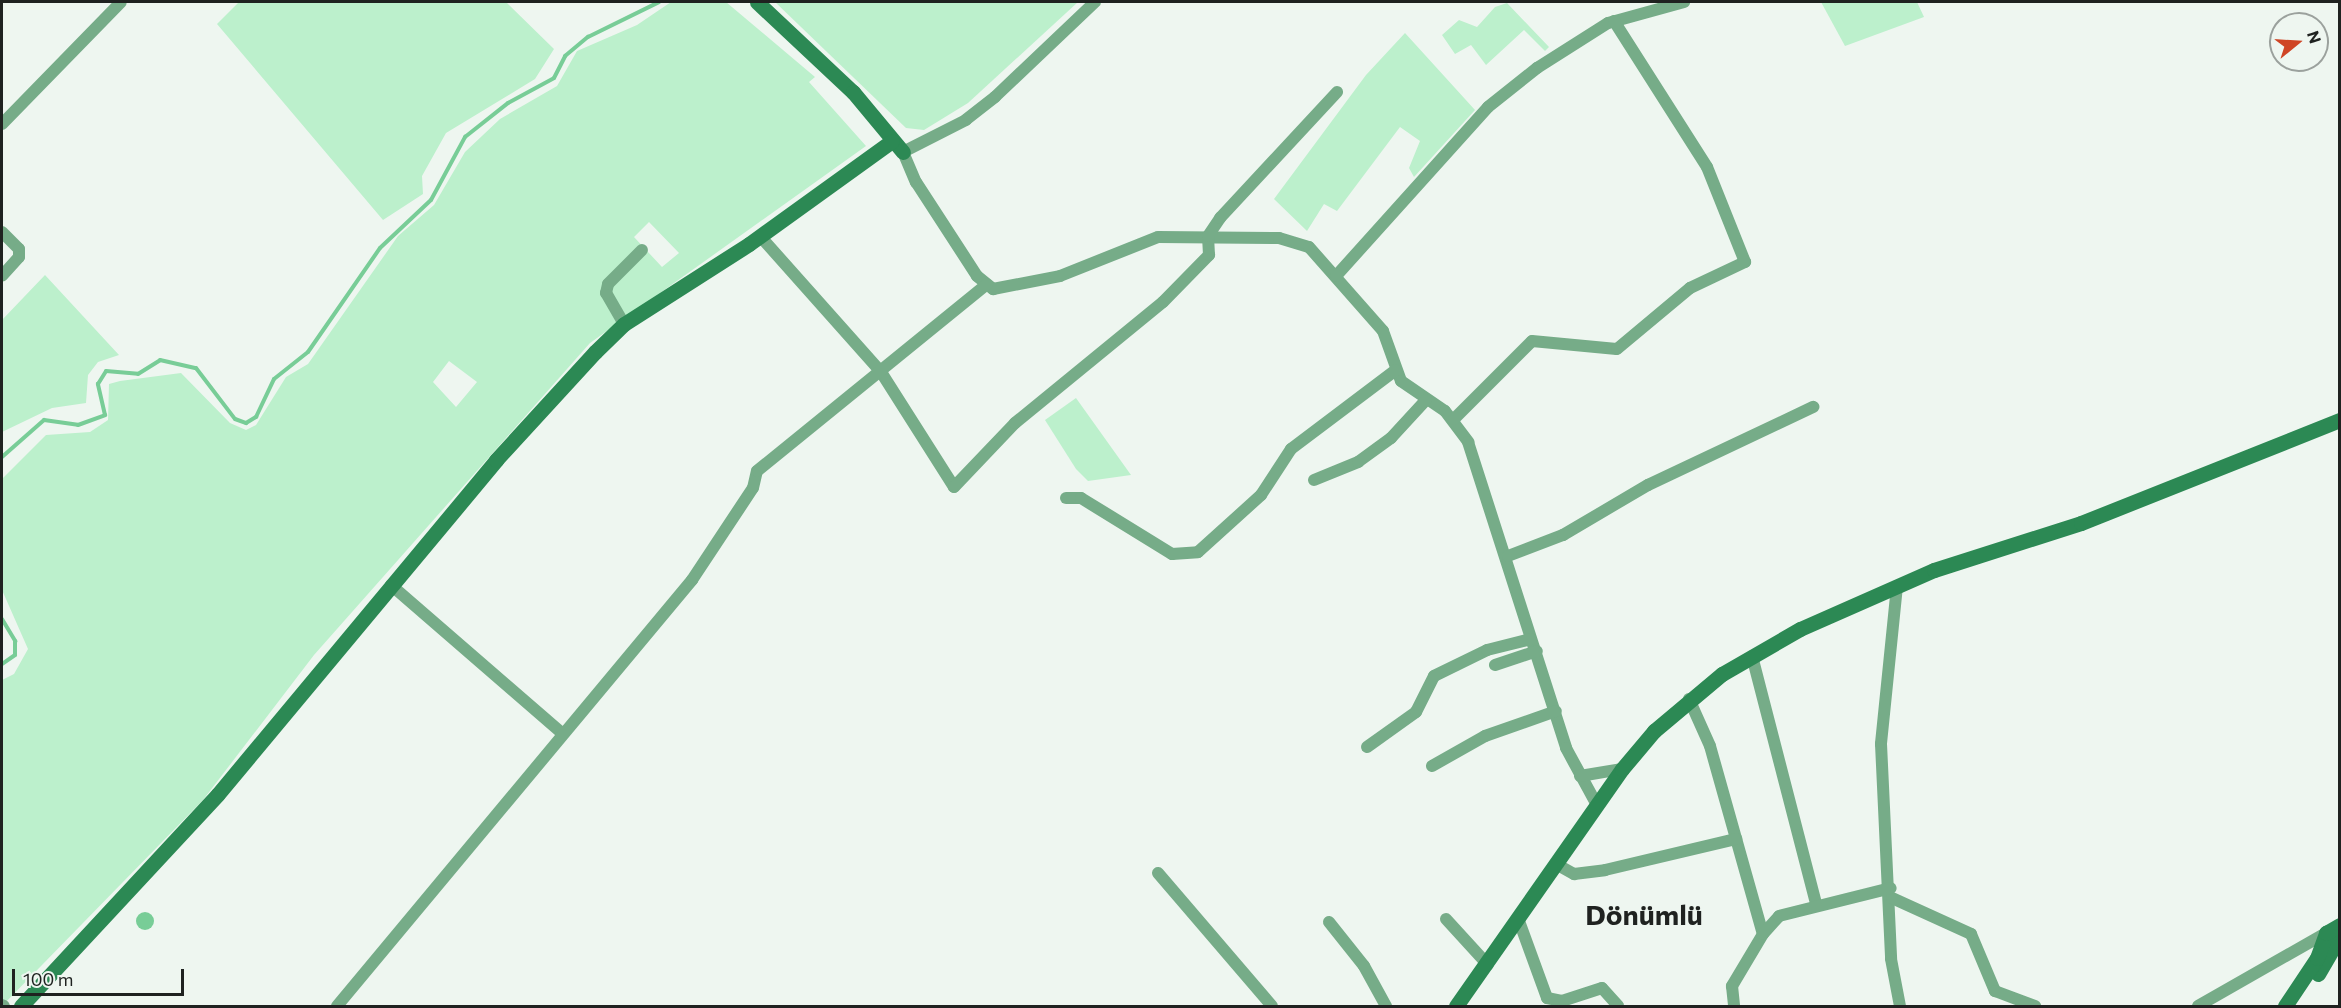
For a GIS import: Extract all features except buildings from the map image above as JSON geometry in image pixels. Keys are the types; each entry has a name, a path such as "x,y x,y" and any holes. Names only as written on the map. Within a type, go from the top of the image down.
{"street":[{"path":"2,124 121,2"},
{"path":"757,2 853,92 903,152 916,182 987,284"},
{"path":"903,152 966,120 995,97 1095,2"},
{"path":"1336,276 1488,107 1537,68 1614,21 1684,2"},
{"path":"1454,419 1532,341 1617,349 1690,288 1745,262 1707,168 1614,21"},
{"path":"760,236 881,372 954,487 1015,423 1163,302 1209,255 1208,236 1337,92"},
{"path":"21,1006 218,794 496,460 624,324 760,236 892,141"},
{"path":"2,232 19,249 19,257 2,276"},
{"path":"337,1006 474,847 562,733 692,580 753,488 757,471 987,284 1010,287 1060,276 1158,237 1208,236 1297,241 1336,276 1383,331 1396,370 1411,390 1454,419 1482,475 1556,711 1580,776 1597,805"},
{"path":"624,324 606,293 608,284 642,250"},
{"path":"1066,498 1081,498 1172,554 1198,552 1261,495 1291,449 1396,370"},
{"path":"1314,480 1358,462 1391,438 1426,400"},
{"path":"1508,556 1563,535 1648,485 1812,407"},
{"path":"1456,1006 1519,921 1622,770 1689,699 1752,656 1897,586 2081,524 2340,420"},
{"path":"391,585 562,733"},
{"path":"1897,586 1881,744 1891,893 1891,959 1900,1006"},
{"path":"1495,665 1534,645"},
{"path":"1367,747 1416,712 1434,676 1487,650 1534,645"},
{"path":"1752,656 1816,904"},
{"path":"1689,699 1710,746 1763,934"},
{"path":"1432,766 1485,736 1556,711"},
{"path":"1580,776 1622,770"},
{"path":"1556,864 1574,874 1605,870 1736,839"},
{"path":"1158,873 1272,1006"},
{"path":"1734,1006 1732,986 1763,934 1779,916 1816,904 1891,893 1971,934 1995,992 2035,1006"},
{"path":"1446,919 1488,965"},
{"path":"1519,921 1547,998 1562,1001 1602,988 1618,1006"},
{"path":"1329,922 1386,1006"},
{"path":"2198,1006 2335,931"},
{"path":"2285,1006 2335,931"},
{"path":"2297,1006 2335,931"}],"shaded area":[{"path":"239,2 506,2 554,49 535,79 446,133 422,176 423,194 383,220 217,24"},
{"path":"671,2 726,2 815,77 809,82 866,146 590,343 314,655 203,800 2,1006 2,680 14,674 28,649 2,590 2,479 46,435 90,432 108,420 109,384 120,381 181,373 230,423 246,430 256,425 286,377 308,364 398,236 434,205 465,152 500,119 557,86 577,51 637,25","holes":["649,222 679,253 662,267 634,237","449,361 477,382 456,407 433,382"]},
{"path":"775,2 1078,2 968,103 924,130 906,128"},
{"path":"1821,2 1917,2 1924,17 1845,46"},
{"path":"1507,3 1549,47 1545,51 1524,30 1486,65 1471,45 1455,54 1442,35 1459,20 1477,27 1495,7"},
{"path":"1405,33 1475,110 1414,177 1409,168 1420,141 1400,127 1337,211 1324,204 1307,231 1274,199 1366,75"},
{"path":"45,275 119,355 98,362 88,375 86,403 52,408 2,432 2,320"},
{"path":"1076,398 1131,475 1088,481 1076,469 1045,420"},
{"path":"145,912 151,915 154,921 151,927 145,930 139,927 136,921 139,915"}],"waterway":[{"path":"2,457 44,420 78,425 105,415 98,384 106,371 138,374 160,360 196,368 235,419 246,423 256,417 274,379 308,352 380,248 431,200 465,137 508,103 554,78 565,56 588,37 659,2"},
{"path":"2,619 15,641 15,655 2,664"}],"district":[{"name":"Dönümlü","path":"1644,914"}]}
